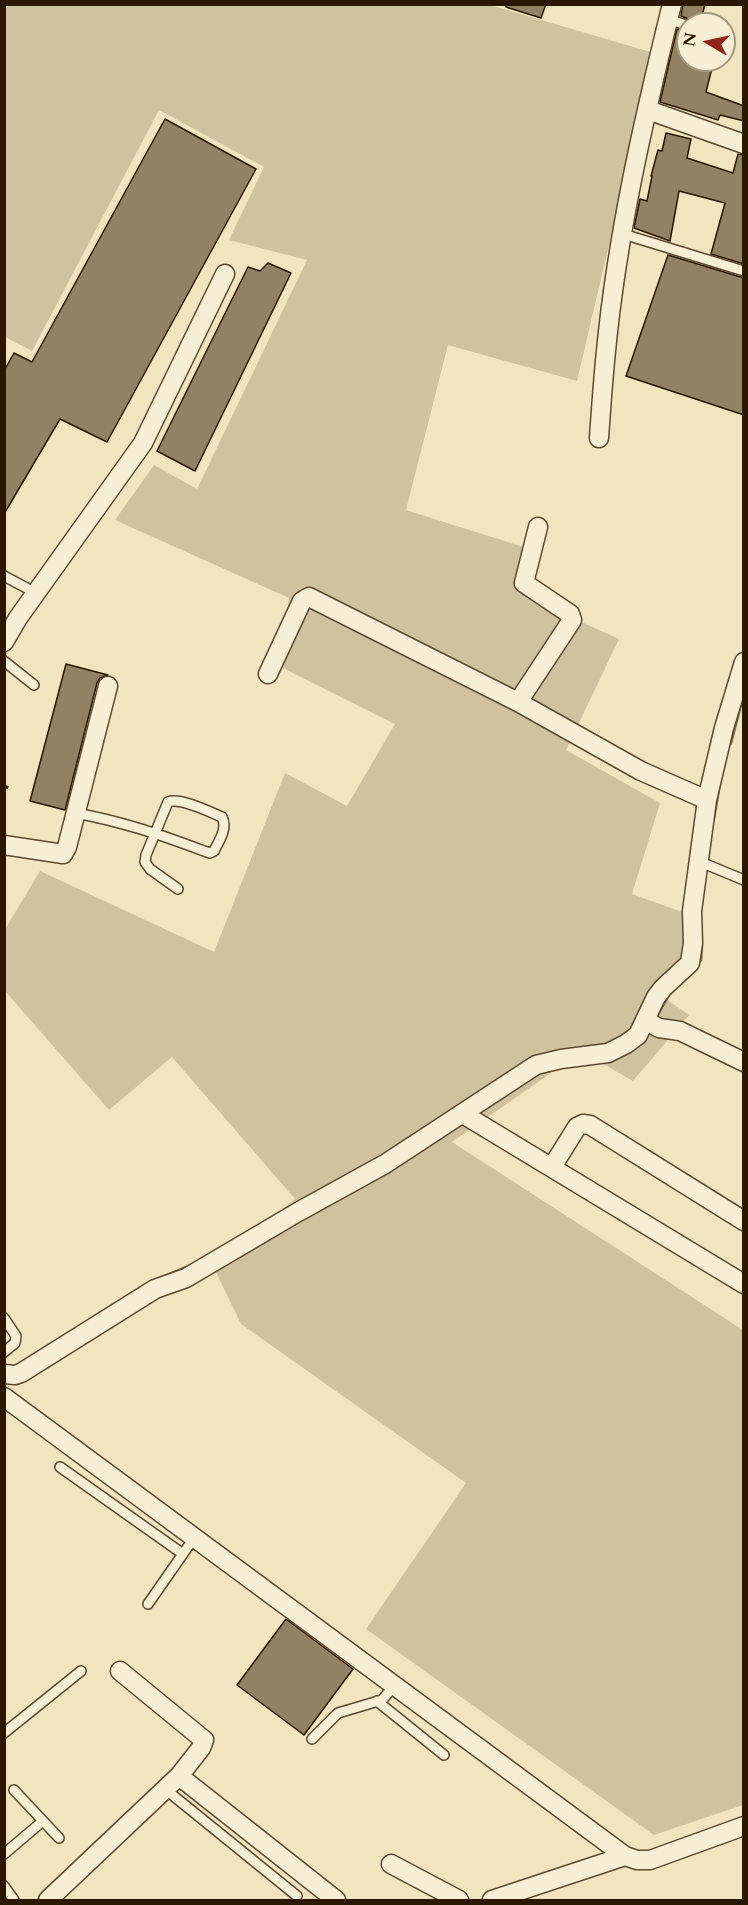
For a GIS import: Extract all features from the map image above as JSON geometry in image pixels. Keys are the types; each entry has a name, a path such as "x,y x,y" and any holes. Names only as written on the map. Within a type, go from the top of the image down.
{"street":[{"path":"599,438 606,351 623,234 670,12"},
{"path":"648,110 744,144"},
{"path":"4,642 18,618 143,443 225,274"},
{"path":"518,702 572,620 570,614 524,583 538,527"},
{"path":"268,674 302,601 309,597 518,702 641,771 707,800"},
{"path":"4,1374 21,1373 155,1289 186,1278 298,1212 469,1118 536,1065 618,1050 651,1023 656,997 687,967 692,958 692,910 704,863 707,800 737,698 744,662"},
{"path":"4,845 63,854 67,847 108,686"},
{"path":"651,1023 680,1031 744,1062"},
{"path":"469,1118 744,1284"},
{"path":"552,1167 577,1127 583,1124 590,1125 744,1221"},
{"path":"4,1397 626,1856 637,1860 650,1860 744,1826"},
{"path":"48,1900 179,1776 201,1748 204,1740 120,1671"},
{"path":"179,1776 336,1900"},
{"path":"492,1900 626,1856"},
{"path":"391,1864 447,1898"}],"lane":[{"path":"623,234 744,271"},
{"path":"4,576 36,593"},
{"path":"4,661 34,685"},
{"path":"76,813 122,822 155,832 210,853 214,850 225,827 222,817 172,800 168,802 155,832 146,855 145,862 150,869 178,889"},
{"path":"704,863 744,880"},
{"path":"4,1318 16,1336 15,1343 4,1353"},
{"path":"60,1467 183,1554"},
{"path":"148,1604 194,1538"},
{"path":"4,1733 81,1671"},
{"path":"312,1739 338,1713 387,1697 395,1685"},
{"path":"377,1701 444,1755"},
{"path":"165,1789 297,1896"},
{"path":"14,1790 59,1838"},
{"path":"4,1854 43,1821"},
{"path":"4,1886 10,1899"}],"shaded area":[{"path":"5,5 490,5 654,53 577,381 448,345 406,510 533,550 530,599 619,639 566,750 660,803 632,894 699,918 684,956 657,993 689,1015 633,1081 596,1060 561,1066 452,1142 743,1330 743,1805 654,1835 366,1629 466,1483 241,1324 214,1268 295,1199 172,1057 109,1110 5,991 4,931 40,871 214,952 285,773 347,806 395,724 283,668 289,598 115,520 154,465 197,489 307,260 229,240 264,167 159,110 32,351 5,337"}],"building":[{"path":"506,4 546,4 541,18 506,7"},
{"path":"683,4 705,4 703,12 682,12"},
{"path":"676,33 676,72 711,72 706,92 744,106 744,121 720,115 718,120 660,102"},
{"path":"165,119 256,169 107,442 60,419 4,514 4,371 14,353 32,362"},
{"path":"666,133 691,139 687,158 733,173 738,154 744,155 744,264 711,254 725,203 679,191 670,241 634,228 640,199 647,201 658,150 662,151"},
{"path":"668,255 744,278 744,415 626,376"},
{"path":"268,263 291,273 195,471 157,451 248,267 260,271"},
{"path":"66,664 108,675 100,678 97,683 65,810 30,801"},
{"path":"286,1619 353,1669 304,1735 237,1685"}],"waterway":[{"path":"730,743 740,705"},
{"path":"713,819 718,789"},
{"path":"696,963 700,960 701,946"},
{"path":"656,1016 668,995"},
{"path":"160,1279 191,1266"}]}
